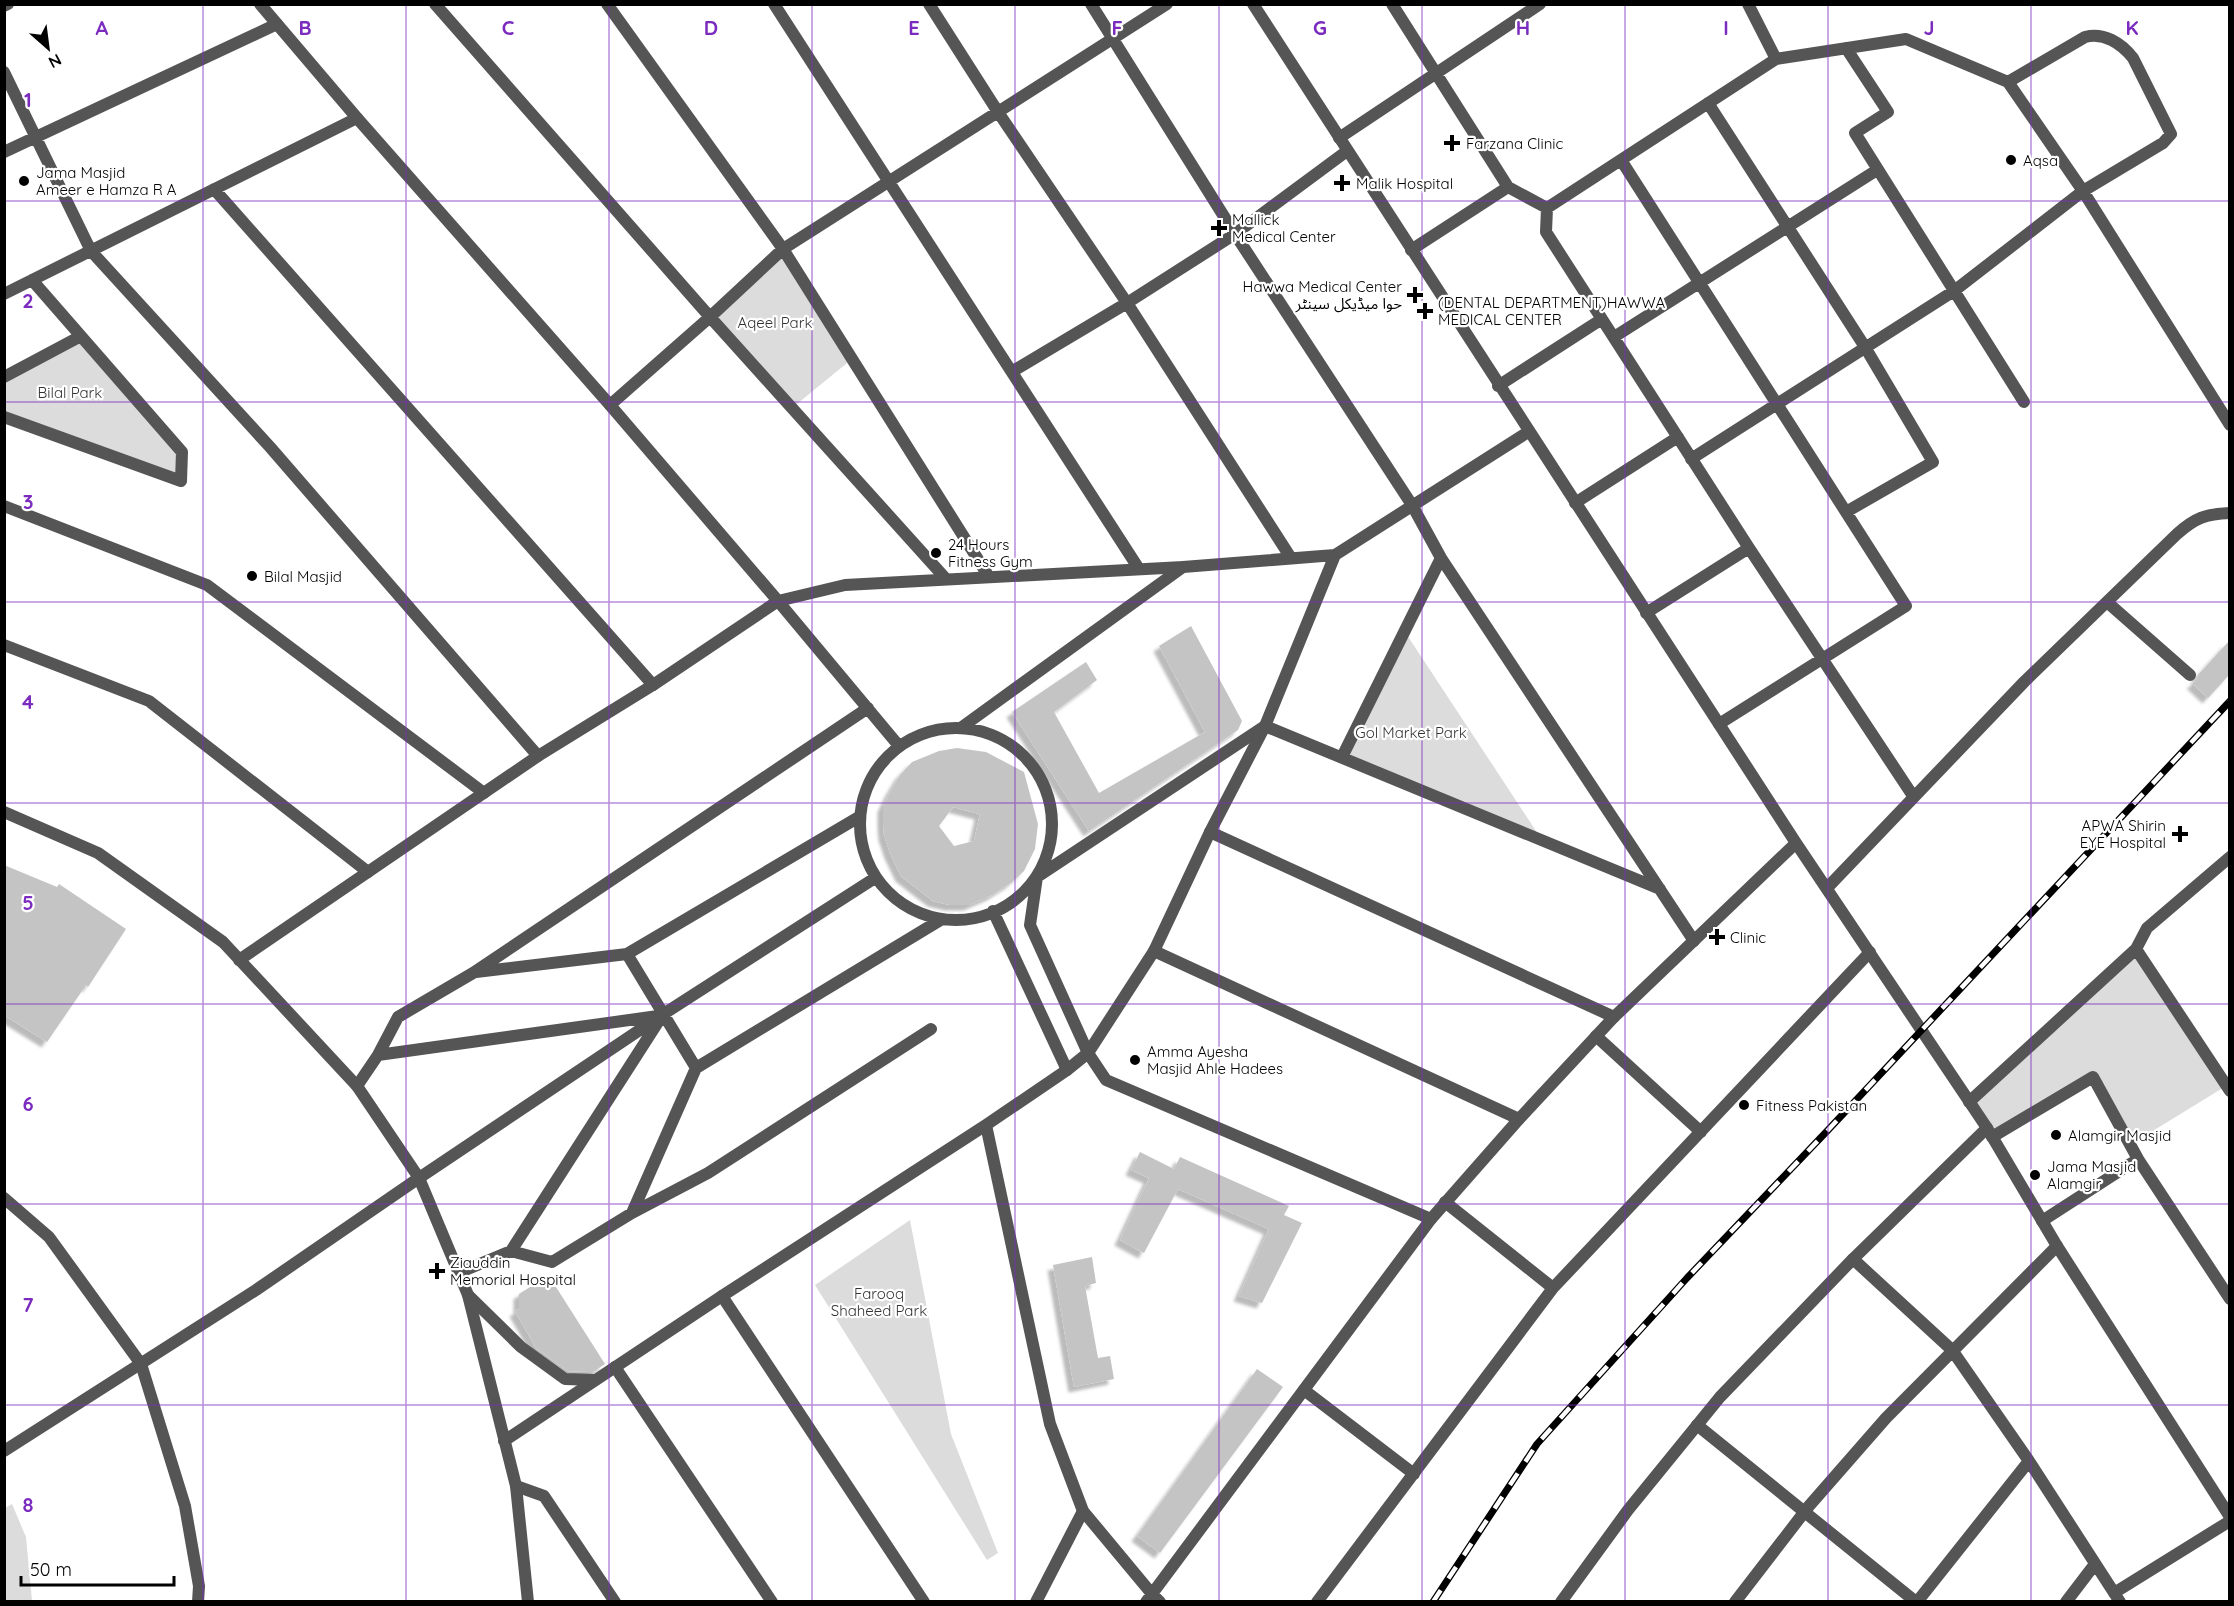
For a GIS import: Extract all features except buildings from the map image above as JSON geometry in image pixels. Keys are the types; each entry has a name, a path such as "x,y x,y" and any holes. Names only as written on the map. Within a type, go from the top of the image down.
{"street":[{"path":"260,4 357,118 610,405 899,746"},
{"path":"435,4 710,317 946,579"},
{"path":"607,4 783,249 989,577"},
{"path":"774,4 1139,568"},
{"path":"929,4 998,112 1127,303 1291,558"},
{"path":"1091,4 1235,234 1413,505 1441,558 1694,941"},
{"path":"610,405 783,249 1167,4"},
{"path":"1253,4 1498,386 1796,843 1990,1133 2057,1246 2229,1519 2117,1597 2029,1461 1952,1350 1853,1259"},
{"path":"1392,4 1508,187 1547,208"},
{"path":"1339,138 1436,73 1524,9 1540,4"},
{"path":"1748,4 1776,59"},
{"path":"4,152 277,24"},
{"path":"1691,459 1954,291 2083,191 2163,143 2171,134 2133,58 2125,49 2105,36 2094,34 2085,37 2008,82"},
{"path":"1547,208 1776,59 1906,39 2008,82 2083,191 2229,425"},
{"path":"1846,48 1888,112 1855,133 2024,402"},
{"path":"4,72 91,251 270,447 538,756"},
{"path":"1708,103 1865,347 1933,462 1846,512"},
{"path":"4,294 357,118"},
{"path":"1013,371 1127,303 1235,234 1347,151"},
{"path":"1621,160 1906,606 1719,724"},
{"path":"1614,337 1877,170"},
{"path":"1411,250 1508,187"},
{"path":"214,189 653,685"},
{"path":"1547,208 1546,232 1691,459 1913,796"},
{"path":"4,417 181,481 182,452 32,280"},
{"path":"1498,386 1602,319"},
{"path":"4,377 81,336"},
{"path":"239,960 538,756 653,685 778,601 844,585 1183,567 1335,555 1528,432"},
{"path":"1575,503 1678,437"},
{"path":"4,506 207,585 484,793"},
{"path":"1827,888 2025,681 2191,522 2208,515 2229,513"},
{"path":"1646,613 1749,548"},
{"path":"504,1441 986,1125 1067,1071 1088,1053 1154,951 1210,832 1265,726 1335,555"},
{"path":"1342,757 1441,558"},
{"path":"962,727 1183,567"},
{"path":"2107,602 2190,675"},
{"path":"4,645 149,701 368,872"},
{"path":"357,1086 378,1055 398,1017 473,973 868,708"},
{"path":"1265,726 1660,889"},
{"path":"1265,726 1037,877 1010,904 976,918 942,920 922,914 893,897 875,878 861,844 859,817 867,785 882,761 899,746 929,731 962,727 1002,739 1029,759 1046,788 1052,811 1051,844 1037,877 1030,925 1088,1053 1106,1080 1431,1219"},
{"path":"4,812 98,853 223,942 357,1086 420,1178 468,1295 516,1486 528,1602"},
{"path":"473,973 627,954 859,817"},
{"path":"1210,832 1614,1017"},
{"path":"986,1125 1050,1424 1083,1511 1153,1599 1304,1390 1445,1202 1614,1017 1796,843"},
{"path":"1969,1102 2136,949 2147,928 2229,857"},
{"path":"4,1451 256,1290 662,1015 875,878"},
{"path":"993,911 1067,1071"},
{"path":"632,1213 696,1068 942,920"},
{"path":"2136,949 2229,1091"},
{"path":"1154,951 1519,1119"},
{"path":"1317,1602 1553,1288 1870,952"},
{"path":"627,954 696,1068"},
{"path":"378,1055 662,1015"},
{"path":"458,1273 511,1251 662,1015"},
{"path":"511,1251 552,1262 632,1213 708,1173 931,1029"},
{"path":"1596,1036 1701,1132"},
{"path":"1561,1602 1628,1510 1720,1397 1853,1259 1990,1133 2092,1077 2138,1159 2229,1299"},
{"path":"2042,1221 2138,1159"},
{"path":"4,1198 49,1237 141,1364 185,1506 199,1586 198,1602"},
{"path":"1445,1202 1553,1288"},
{"path":"1735,1602 1804,1513 1886,1418 2057,1246"},
{"path":"468,1295 521,1347 565,1379 595,1380"},
{"path":"722,1296 924,1602"},
{"path":"615,1367 772,1602"},
{"path":"1304,1390 1414,1474"},
{"path":"1697,1425 1916,1602 2029,1461"},
{"path":"516,1486 544,1496 615,1602"},
{"path":"1036,1602 1083,1511"},
{"path":"2066,1602 2095,1564"}],"green space":[{"name":"Aqeel Park","path":"783,249 852,359 792,408 710,317"},
{"name":"Bilal Park","path":"81,336 182,452 181,481 5,417 4,377"},
{"name":"Gol Market Park","path":"1405,632 1542,840 1342,757"},
{"path":"2136,949 2226,1086 2130,1145 2092,1077 1992,1137 1969,1102"},
{"name":"Farooq Shaheed Park","path":"910,1220 951,1434 998,1553 987,1560 815,1285"},
{"path":"12,1504 26,1537 32,1601 5,1601 5,1508"}],"railway":[{"path":"1433,1602 1537,1444 1687,1278 2230,701"}],"place":[{"name":"Farzana Clinic","path":"1452,143"},
{"name":"Aqsa","path":"2011,160"},
{"name":"Jama Masjid Ameer e Hamza R A","path":"24,181"},
{"name":"Malik Hospital","path":"1342,183"},
{"name":"Mallick Medical Center","path":"1219,228"},
{"name":"Hawwa Medical Center حوا میڈیکل سینٹر","path":"1415,295"},
{"name":"(DENTAL DEPARTMENT)HAWWA MEDICAL CENTER","path":"1425,311"},
{"name":"24 Hours Fitness Gym","path":"936,553"},
{"name":"Bilal Masjid","path":"252,576"},
{"name":"APWA Shirin EYE Hospital","path":"2180,834"},
{"name":"Clinic","path":"1717,937"},
{"name":"Amma Ayesha Masjid Ahle Hadees","path":"1135,1060"},
{"name":"Fitness Pakistan","path":"1744,1105"},
{"name":"Alamgir Masjid","path":"2056,1135"},
{"name":"Jama Masjid Alamgir","path":"2035,1175"},
{"name":"Ziauddin Memorial Hospital","path":"437,1271"}]}
